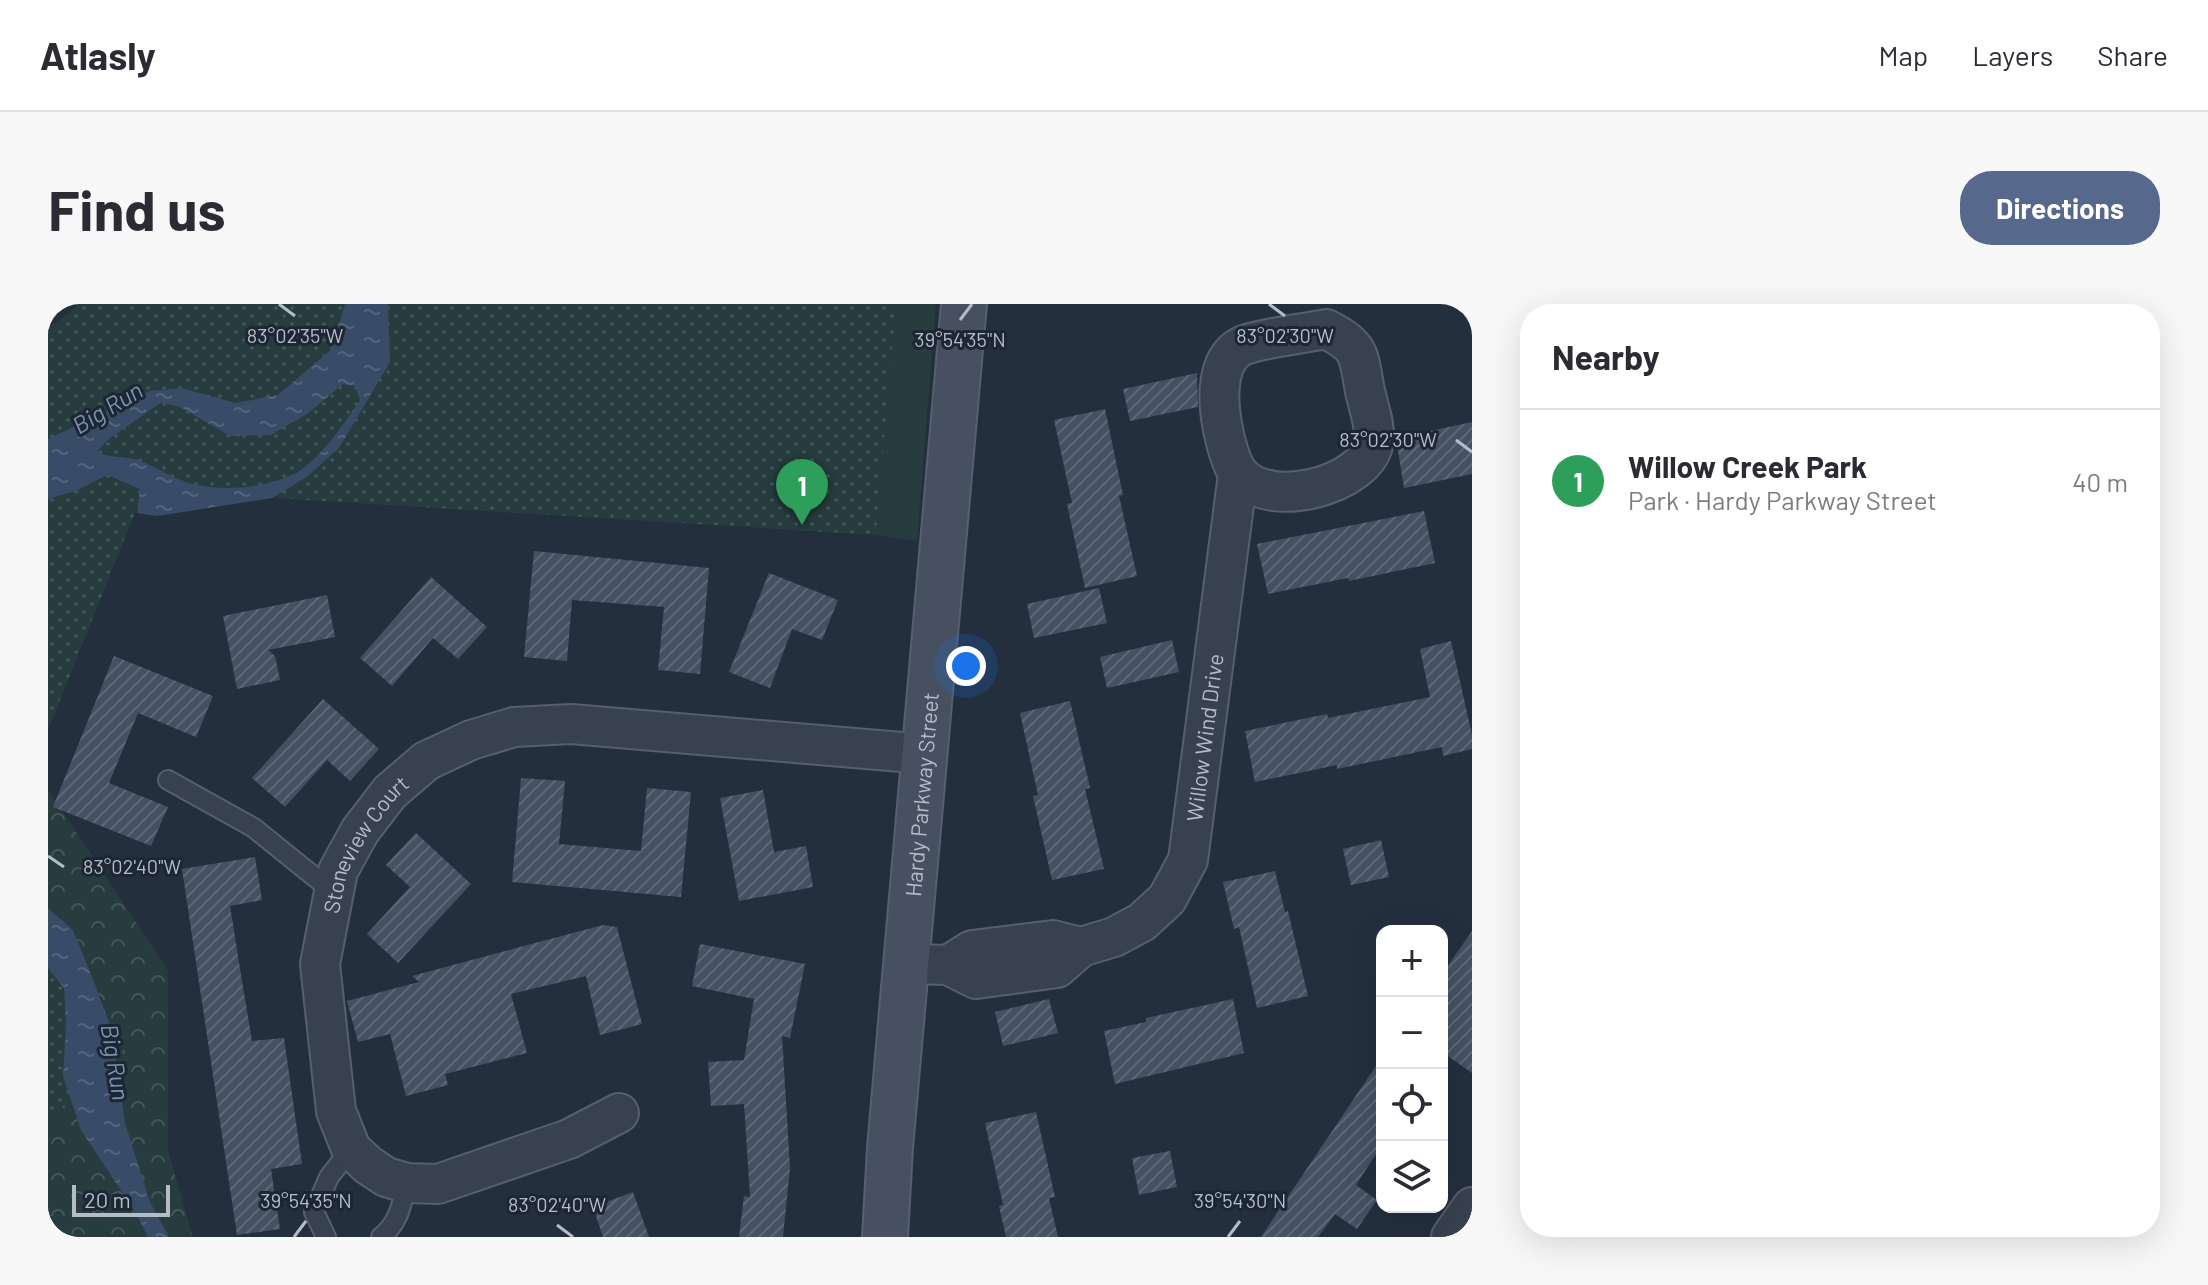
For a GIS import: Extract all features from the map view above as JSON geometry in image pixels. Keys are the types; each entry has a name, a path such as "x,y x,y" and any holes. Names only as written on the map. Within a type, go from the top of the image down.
{"main road":[{"name":"Hardy Parkway Street","path":"885,1237 890,1148 927,965 925,754 964,304"}],"street":[{"name":"Willow Wind Drive","path":"927,965 976,979 1057,968 1081,947 1114,937 1142,922 1167,899 1188,860 1238,474 1227,448 1219,390 1224,364 1242,346 1326,329 1351,342 1359,362 1375,440 1362,466 1337,481 1284,494 1261,489 1238,474"},
{"name":"Stoneview Court","path":"619,1113 569,1139 438,1184 407,1183 386,1177 351,1149 336,1111 320,964 338,871 360,831 390,792 426,761 471,740 514,727 571,724 925,754"},
{"path":"1451,1237 1472,1207"}],"lane":[{"path":"168,780 254,828 332,891"},
{"path":"326,1237 314,1212 329,1177 351,1149"},
{"path":"381,1237 391,1229 398,1215 407,1183"}],"green space":[{"path":"80,304 896,304 876,535 144,490 48,730 48,329"},
{"path":"896,304 936,304 917,541 876,535"},
{"path":"48,790 168,970 168,1150 193,1237 48,1237"},
{"path":"48,930 127,1050 48,1119"}],"water":[{"path":"345,304 388,304 390,362 339,448 308,476 272,498 157,516 137,513 140,489 107,475 78,490 48,499 48,439 149,391 181,388 236,403 278,395 332,349","holes":["343,384 355,386 360,400 341,428 301,470 277,481 234,488 193,484 137,460 97,451 110,438 162,402 182,408 230,436 271,435 307,414"]},
{"name":"Big Run","path":"48,908 73,930 111,1028 125,1123 150,1202 169,1237 148,1237 134,1210 81,1130 63,1076 64,988 48,968"}],"building":[{"path":"1197,373 1198,407 1130,421 1123,389"},
{"path":"1105,409 1123,495 1119,496 1137,576 1085,588 1067,504 1072,503 1054,420"},
{"path":"1472,422 1472,474 1404,488 1396,438"},
{"path":"1424,511 1435,563 1268,594 1257,544"},
{"path":"534,551 709,568 700,674 658,670 664,607 572,600 567,661 524,657"},
{"path":"769,573 838,600 822,640 792,629 770,688 729,672"},
{"path":"431,577 487,627 458,659 433,638 392,686 360,658"},
{"path":"1099,588 1107,623 1034,638 1027,604"},
{"path":"327,595 335,637 268,650 275,656 280,680 237,689 223,616"},
{"path":"1172,640 1179,672 1107,688 1100,657"},
{"path":"1451,641 1472,735 1472,749 1443,756 1442,747 1255,782 1245,731 1430,697 1420,649"},
{"path":"114,656 213,696 196,737 138,713 109,783 168,807 151,846 53,807"},
{"path":"323,699 379,749 350,781 327,760 285,807 252,778"},
{"path":"1070,701 1090,788 1085,789 1104,869 1052,880 1033,796 1038,795 1020,713"},
{"path":"521,778 565,781 559,844 641,851 647,788 691,792 681,897 512,882"},
{"path":"763,790 774,852 806,846 813,887 739,901 720,798"},
{"path":"416,833 471,884 398,963 367,934 410,887 386,865"},
{"path":"1381,840 1389,877 1351,885 1343,849"},
{"path":"255,857 262,900 230,906 252,1041 284,1038 302,1164 271,1169 280,1229 237,1235 182,869"},
{"path":"1275,871 1308,996 1257,1008 1239,927 1234,929 1223,882"},
{"path":"603,925 617,927 642,1024 600,1035 586,976 511,994 527,1053 445,1074 448,1085 406,1096 390,1034 358,1042 347,1001 419,982 412,976"},
{"path":"1472,931 1472,1073 1448,1056 1448,965"},
{"path":"700,944 805,964 790,1038 782,1036 790,1168 783,1237 739,1237 744,1196 750,1197 744,1104 711,1106 708,1062 744,1060 754,999 692,986"},
{"path":"1049,999 1058,1033 1003,1046 995,1012"},
{"path":"1233,999 1244,1053 1115,1084 1104,1031 1146,1022 1146,1018"},
{"path":"1376,1066 1376,1154 1356,1185 1376,1201 1357,1229 1335,1214 1318,1237 1261,1237"},
{"path":"1036,1112 1055,1197 1049,1198 1058,1237 1006,1237 999,1206 1003,1205 985,1123"},
{"path":"1170,1151 1177,1187 1139,1195 1132,1158"},
{"path":"633,1192 649,1237 603,1237 593,1207"}],"place":[{"name":"Willow Creek Park","path":"802,525"}]}
